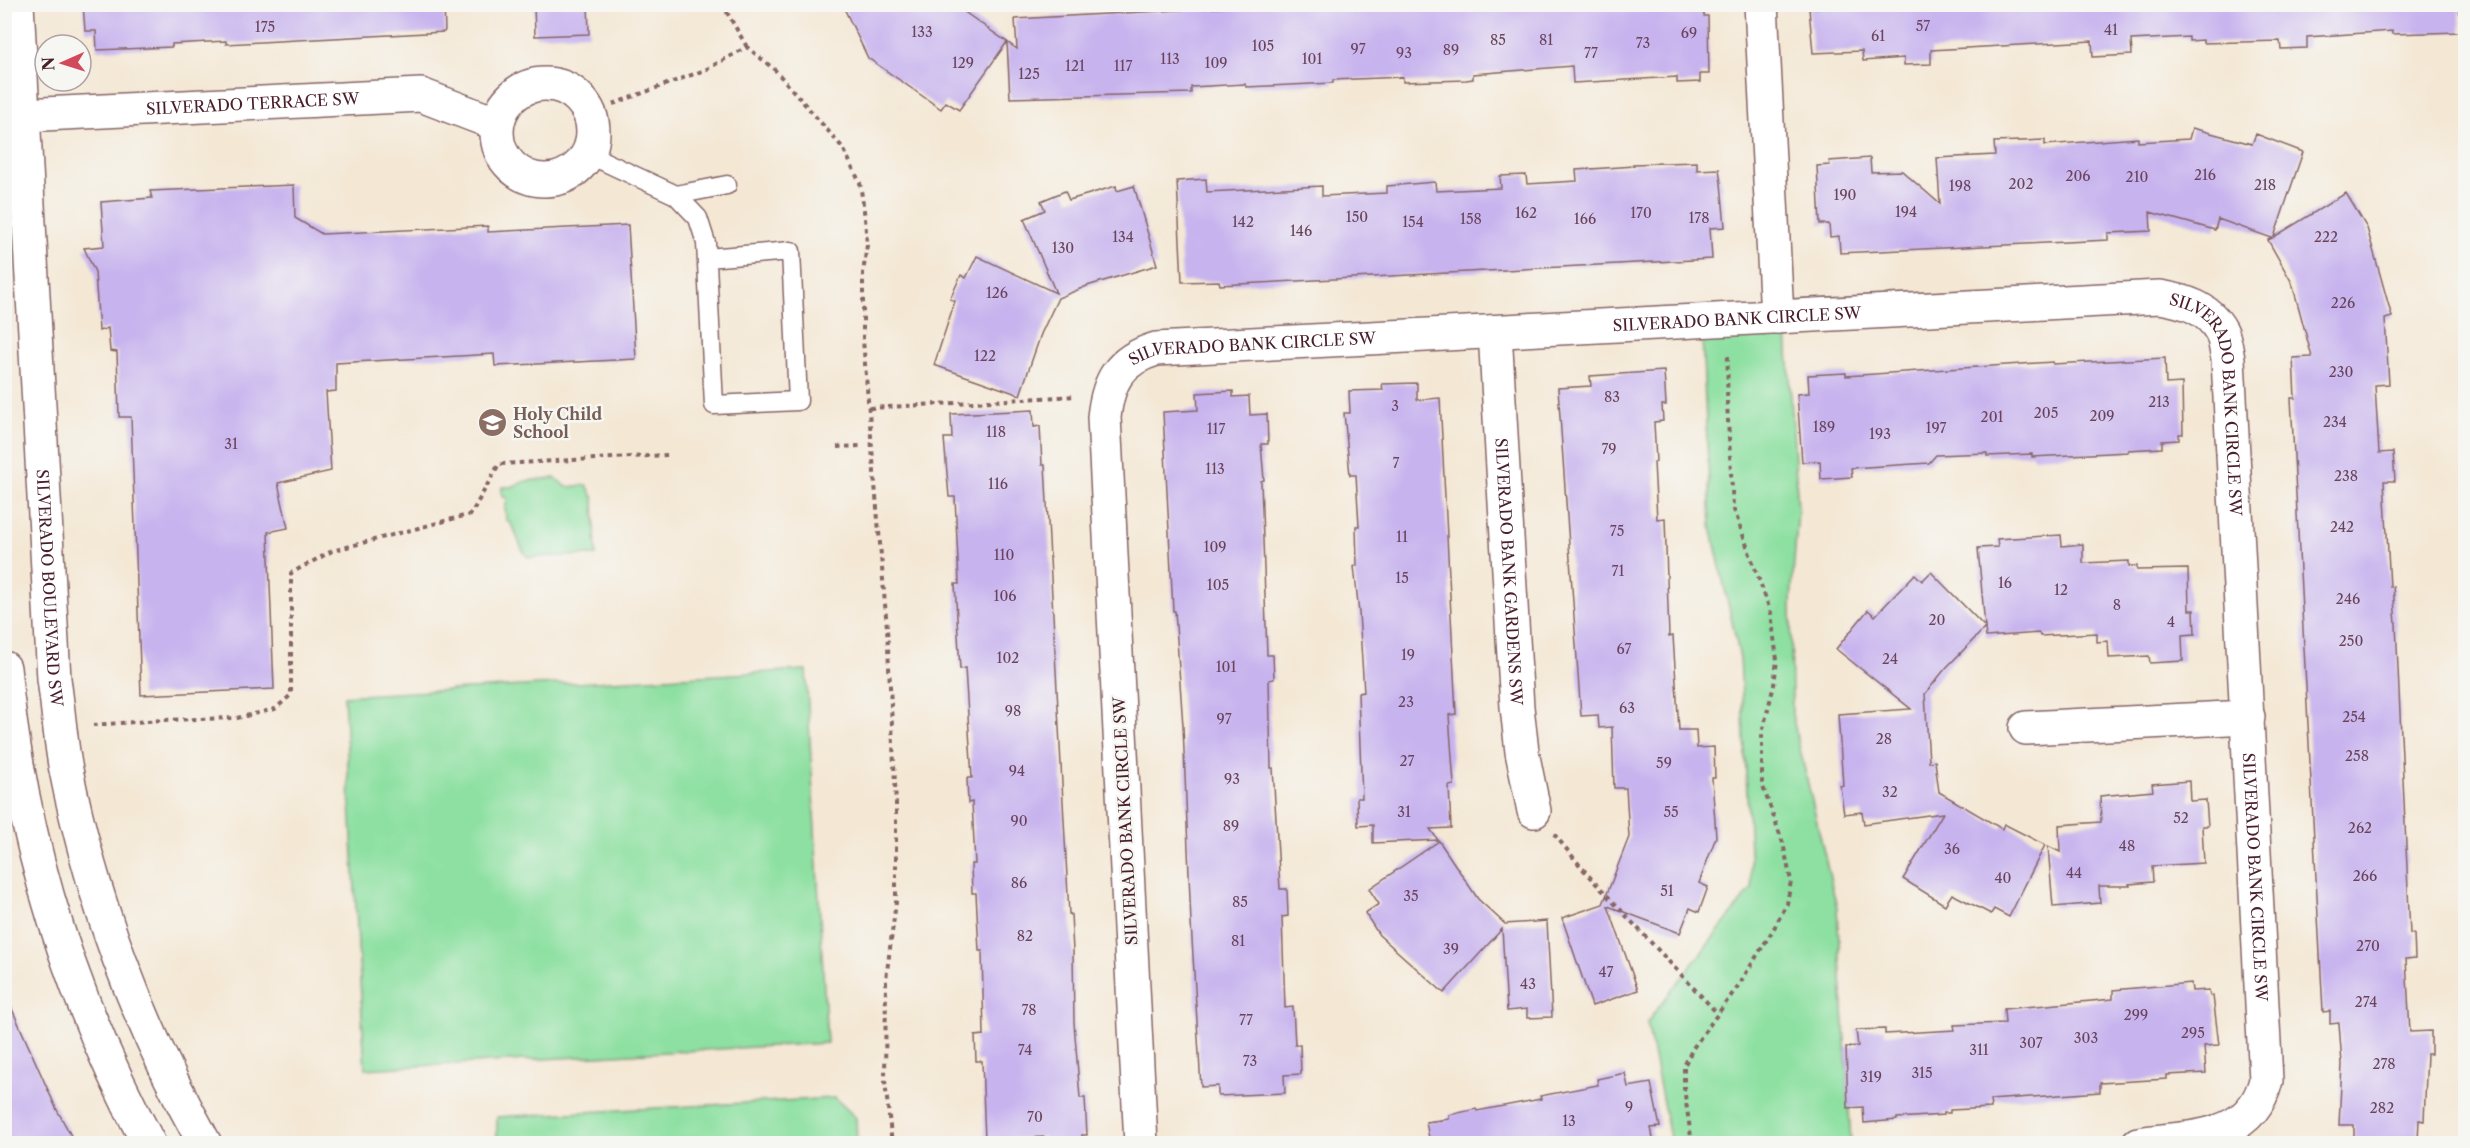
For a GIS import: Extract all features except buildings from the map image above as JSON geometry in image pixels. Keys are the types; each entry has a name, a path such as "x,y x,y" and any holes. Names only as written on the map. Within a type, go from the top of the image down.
{"street":[{"name":"SILVERADO BOULEVARD SW","path":"17,4 14,115 53,656 65,762 80,834 104,917 126,980 165,1069 205,1143"},
{"path":"1761,4 1777,317"},
{"path":"540,84 556,85 571,92 583,103 591,117 593,132 588,154 583,163 571,173 556,180 540,181 525,177 511,168 502,155 497,140 497,124 502,109 519,92 540,84"},
{"name":"SILVERADO TERRACE SW","path":"14,115 422,95 497,124"},
{"name":"SILVERADO BANK CIRCLE SW","path":"1141,1143 1104,417 1107,394 1117,374 1128,362 1156,350 2160,297 2196,306 2208,315 2221,331 2228,359 2266,1080 2261,1098 2237,1124 2217,1132 2138,1143"},
{"name":"SILVERADO BANK GARDENS SW","path":"1495,332 1517,707 1522,752 1534,811"},
{"path":"4,668 18,778 29,831 56,928 100,1045 149,1143"},
{"path":"2026,728 2248,717"}],"lane":[{"path":"588,154 676,195 698,219 706,243 714,405 798,401 791,251 707,258"},
{"path":"676,195 727,185"}],"path":[{"path":"722,4 747,47 776,70 843,148 860,183 867,244 863,273 863,340 887,628 896,803 896,902 885,979 885,1081 892,1143"},
{"path":"613,104 705,70 747,47"},
{"path":"1692,1143 1684,1088 1684,1066 1773,930 1787,904 1791,882 1783,843 1762,784 1762,733 1774,685 1776,660 1772,613 1732,507 1725,321"},
{"path":"870,408 1063,396"},
{"path":"837,447 861,446"},
{"path":"93,725 237,718 275,709 291,695 291,573 332,551 471,514 499,464 669,455"},
{"path":"1534,811 1588,875 1717,1013"}],"green space":[{"path":"1787,333 1798,510 1791,601 1792,715 1837,908 1851,1143 1671,1143 1647,1022 1752,888 1740,658 1711,526 1702,337"},
{"path":"555,478 567,487 587,485 594,499 596,555 528,557 521,548 513,528 506,519 505,507 508,499 502,496 502,487 511,487 526,481"},
{"path":"806,670 827,1043 365,1069 344,696"},
{"path":"835,1098 856,1118 857,1143 497,1143 497,1117"}],"place":[{"name":"Holy Child School","path":"492,423"}]}
